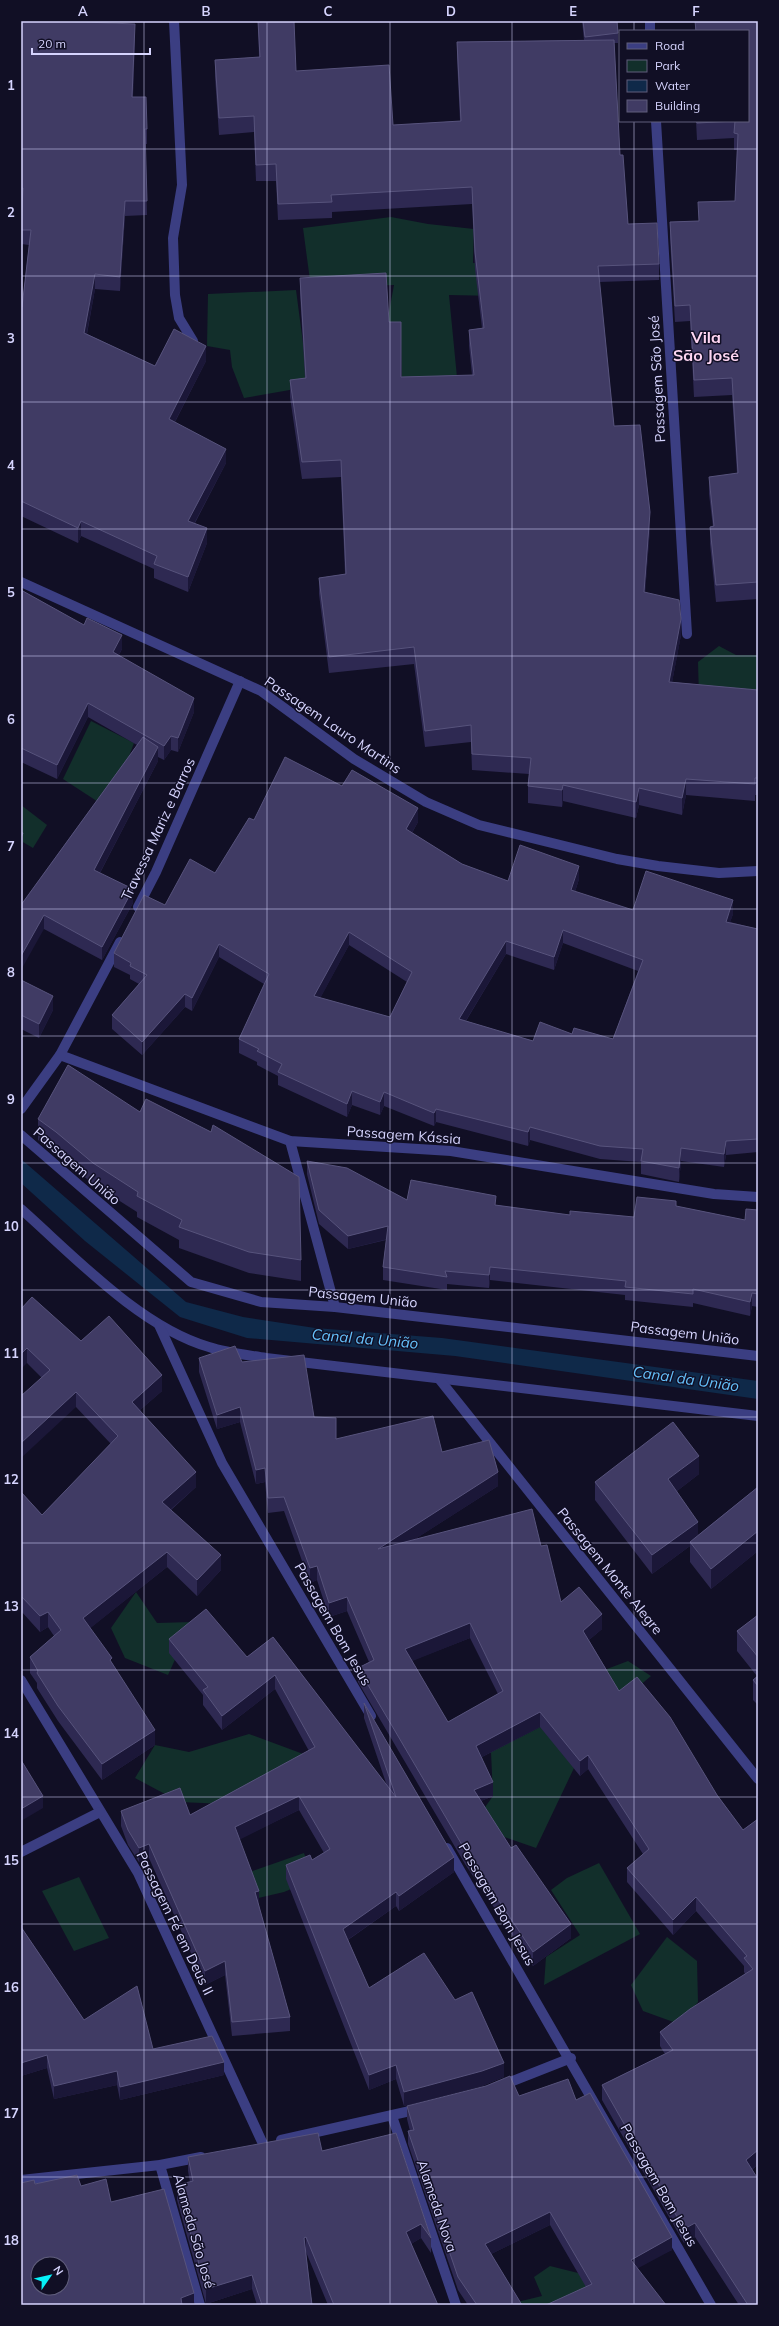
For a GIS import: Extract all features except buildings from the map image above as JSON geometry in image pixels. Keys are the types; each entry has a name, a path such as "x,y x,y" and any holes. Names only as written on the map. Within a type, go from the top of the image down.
{"street":[{"path":"174,21 182,185 173,238 175,296 179,318 193,341"},
{"name":"Passagem São José","path":"656,122 687,634"},
{"name":"Passagem Lauro Martins","path":"21,582 261,691 354,759 426,802 479,825 610,857 658,866 719,873 758,871"},
{"name":"Travessa Mariz e Barros","path":"134,915 156,872 240,681"},
{"path":"21,1109 60,1056 123,936"},
{"name":"Passagem Kássia","path":"60,1056 290,1141 451,1151 714,1194 758,1197"},
{"name":"Passagem União","path":"21,1135 191,1282 261,1302 335,1307 758,1356"},
{"path":"290,1141 335,1307"},
{"path":"21,1208 135,1309 160,1325 209,1347 266,1358 440,1380 758,1416"},
{"name":"Passagem Bom Jesus","path":"160,1325 222,1463 374,1723"},
{"name":"Passagem Monte Alegre","path":"440,1380 758,1779"},
{"name":"Passagem Fé em Deus II","path":"21,1680 100,1812 138,1872 259,2145 392,2116"},
{"path":"21,1852 100,1812"},
{"name":"Passagem Bom Jesus","path":"443,1839 571,2058 711,2305"},
{"path":"491,2090 571,2058"},
{"path":"392,2116 430,2106"},
{"name":"Alameda Nova","path":"392,2116 456,2305"},
{"path":"21,2180 160,2165 214,2155"},
{"name":"Alameda São José","path":"160,2165 200,2305"}],"green space":[{"path":"391,217 428,224 474,229 473,263 505,264 498,296 449,295 459,398 402,389 401,339 386,328 394,285 311,288 303,228"},
{"path":"296,290 303,343 339,340 341,381 244,398 232,367 230,350 207,346 208,294"},
{"path":"719,646 736,655 758,655 758,708 699,697 698,662"},
{"path":"91,721 134,743 109,809 63,779"},
{"path":"21,805 47,825 33,848 21,841"},
{"path":"136,1592 157,1623 192,1622 168,1675 125,1658 111,1628"},
{"path":"628,1661 651,1676 561,1752 574,1768 536,1848 493,1833 465,1835 493,1796 491,1752 550,1722 599,1672"},
{"path":"249,1734 314,1758 225,1804 180,1802 135,1778 155,1745 189,1752"},
{"path":"304,1853 313,1880 284,1892 254,1899 247,1873"},
{"path":"599,1863 640,1934 544,1985 546,1957 580,1935 551,1890 567,1878"},
{"path":"79,1877 109,1938 74,1951 42,1891"},
{"path":"667,1937 697,1961 698,2002 679,2024 643,2011 631,1985"},
{"path":"550,2266 578,2273 602,2292 572,2305 505,2305 542,2296 534,2277"}],"water":[{"name":"Canal da União","path":"21,1159 186,1302 243,1317 315,1328 442,1338 758,1381 758,1399 455,1356 247,1338 180,1317 85,1241 21,1183"}],"district":[{"name":"Vila São José","path":"706,346"}]}
